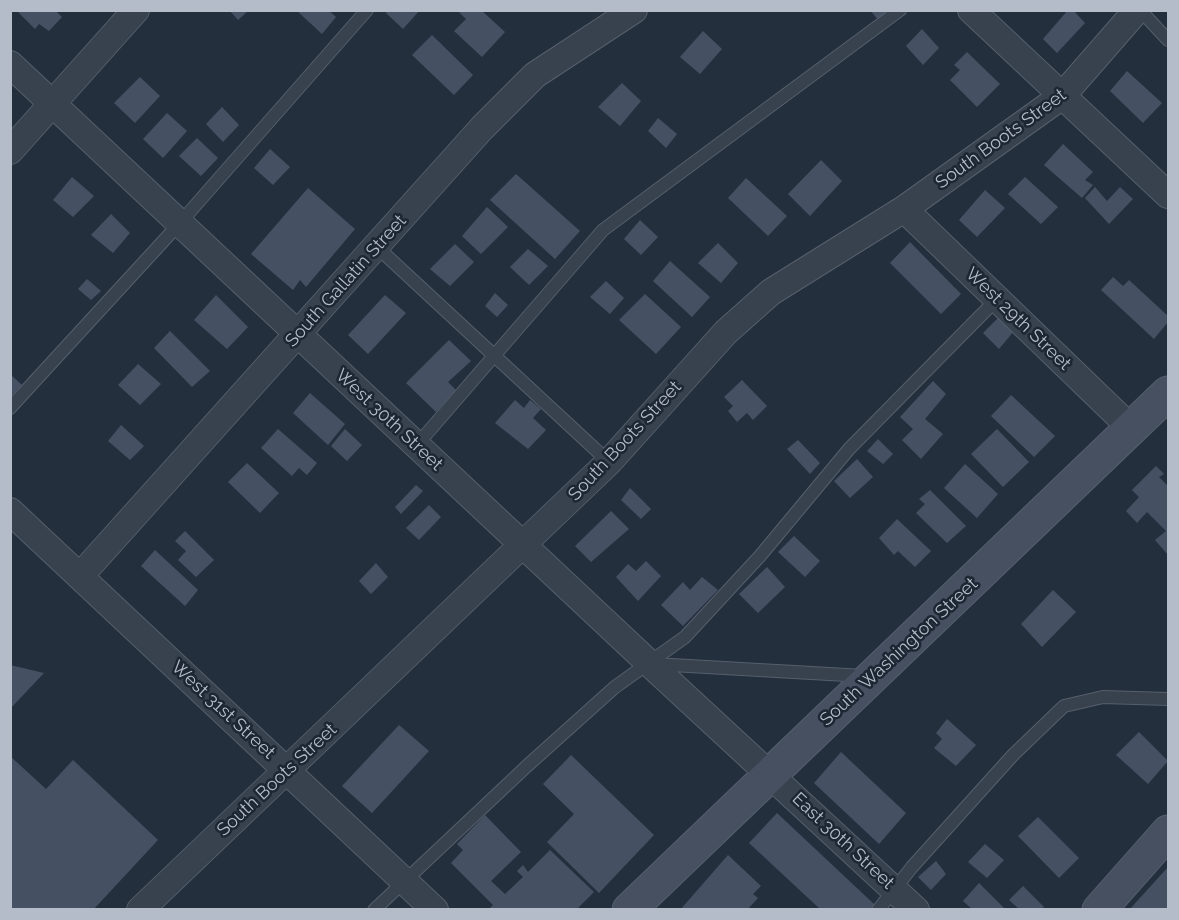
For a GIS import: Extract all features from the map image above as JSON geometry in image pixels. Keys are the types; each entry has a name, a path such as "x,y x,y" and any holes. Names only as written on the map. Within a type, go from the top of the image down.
{"main road":[{"name":"South Washington Street","path":"628,909 770,772 875,677 1168,393"},
{"path":"1132,429 1168,428"},
{"path":"1099,909 1168,832"}],"street":[{"path":"10,151 136,10"},
{"name":"South Gallatin Street","path":"80,576 482,129 535,75 634,10"},
{"path":"971,10 1168,195"},
{"name":"South Boots Street","path":"140,909 524,546 609,462 726,332 771,292 904,210 1062,96 1138,10"},
{"name":"West 30th Street","path":"10,64 650,664 770,772"},
{"name":"West 29th Street","path":"904,210 1132,429"},
{"name":"West 31st Street","path":"10,511 435,909"},
{"name":"East 30th Street","path":"770,772 916,909"}],"lane":[{"path":"10,408 179,224 367,10"},
{"path":"416,446 603,230 900,10"},
{"path":"1138,10 1168,40"},
{"path":"376,246 609,462"},
{"path":"374,909 615,687 685,637 760,556 849,449 997,299"},
{"path":"650,664 875,677"},
{"path":"878,909 896,890 912,867 1013,755 1064,706 1103,696 1168,699"}],"building":[{"path":"16,10 55,10 62,17 49,31 39,24 35,29"},
{"path":"229,10 249,10 238,20"},
{"path":"296,10 328,10 336,17 322,34"},
{"path":"388,10 420,10 403,29 386,13"},
{"path":"457,10 481,10 505,32 482,57 454,31 466,19"},
{"path":"870,10 890,10 879,21"},
{"path":"1068,10 1073,10 1085,23 1057,53 1043,39"},
{"path":"922,29 939,48 923,65 906,46"},
{"path":"703,31 722,49 700,74 680,57"},
{"path":"432,35 473,75 454,95 412,55"},
{"path":"967,52 1000,84 977,107 950,80 960,70 954,65"},
{"path":"1127,71 1162,103 1143,123 1110,91"},
{"path":"140,77 160,96 135,123 114,103"},
{"path":"622,83 641,101 620,126 598,107"},
{"path":"222,107 239,125 223,142 206,124"},
{"path":"167,113 187,131 163,158 143,139"},
{"path":"658,118 677,134 666,148 648,131"},
{"path":"197,138 218,158 201,176 179,156"},
{"path":"1063,144 1093,172 1085,180 1093,185 1082,198 1044,165"},
{"path":"270,149 290,167 273,185 254,168"},
{"path":"821,160 842,181 810,216 788,194"},
{"path":"516,174 580,231 555,259 490,200"},
{"path":"72,177 94,196 73,217 53,200"},
{"path":"1025,177 1058,207 1041,224 1008,194"},
{"path":"746,178 787,216 768,236 728,198"},
{"path":"1095,187 1107,201 1120,187 1133,199 1109,224 1085,198"},
{"path":"308,188 355,229 306,287 300,280 293,290 251,254"},
{"path":"985,190 1005,208 977,237 959,220"},
{"path":"487,207 508,227 481,254 462,236"},
{"path":"111,214 130,233 113,253 91,235"},
{"path":"640,220 658,237 641,255 624,239"},
{"path":"910,242 961,294 941,314 890,263"},
{"path":"718,243 738,263 721,283 698,263"},
{"path":"455,244 474,262 450,286 430,269"},
{"path":"528,249 548,266 529,285 510,267"},
{"path":"670,261 710,297 692,317 653,281"},
{"path":"1113,277 1123,286 1129,280 1168,316 1168,322 1154,339 1101,290"},
{"path":"87,279 101,291 91,300 78,289"},
{"path":"606,281 624,298 610,314 590,297"},
{"path":"495,293 508,305 497,317 485,306"},
{"path":"645,294 681,327 656,354 619,320"},
{"path":"216,295 248,327 227,349 194,320"},
{"path":"385,295 406,313 368,354 348,335"},
{"path":"999,317 1014,331 999,349 983,333"},
{"path":"170,331 210,371 192,387 154,348"},
{"path":"449,340 471,361 448,382 456,390 436,412 406,383"},
{"path":"138,364 161,384 140,405 118,385"},
{"path":"10,374 22,385 10,397"},
{"path":"742,380 767,406 753,420 747,413 737,422 728,411 733,406 724,397"},
{"path":"933,381 946,394 925,419 943,434 921,459 902,440 913,429 900,417"},
{"path":"310,393 345,424 328,445 293,413"},
{"path":"1011,395 1055,436 1034,457 991,416"},
{"path":"515,400 524,408 530,400 541,409 533,418 546,430 528,449 495,423"},
{"path":"121,425 144,446 130,460 108,441"},
{"path":"278,429 317,463 307,475 299,468 292,476 261,448"},
{"path":"345,429 362,445 347,461 331,446"},
{"path":"997,429 1029,462 1003,487 971,454"},
{"path":"878,439 893,454 883,464 867,451"},
{"path":"798,440 820,463 810,474 787,449"},
{"path":"857,459 873,477 850,498 834,481"},
{"path":"247,463 279,493 260,513 228,482"},
{"path":"965,464 998,494 977,518 944,488"},
{"path":"1156,466 1164,474 1159,477 1168,486 1168,555 1155,540 1166,531 1147,512 1137,523 1126,511 1139,497 1132,490"},
{"path":"416,485 423,491 401,514 395,507"},
{"path":"630,488 651,509 641,519 621,500"},
{"path":"930,490 966,526 947,543 916,513 925,504 919,499"},
{"path":"429,505 441,517 419,540 406,528"},
{"path":"611,511 629,529 591,562 575,546"},
{"path":"897,519 931,551 915,567 898,551 894,555 879,538"},
{"path":"185,531 214,560 196,577 178,560 186,551 175,541"},
{"path":"794,536 820,561 805,577 778,552"},
{"path":"155,550 198,590 185,606 141,566"},
{"path":"646,561 661,576 638,601 616,577 628,564 636,571"},
{"path":"376,563 388,577 371,594 359,581"},
{"path":"767,567 785,587 758,613 739,594"},
{"path":"702,577 718,590 683,626 661,605 683,582 690,590"},
{"path":"1053,590 1076,612 1042,647 1021,624"},
{"path":"10,665 44,673 10,709"},
{"path":"947,719 976,745 956,766 934,748 942,739 936,733"},
{"path":"399,725 429,751 372,813 342,786"},
{"path":"1139,732 1168,761 1148,784 1116,755"},
{"path":"841,752 906,813 879,844 814,783"},
{"path":"571,755 654,835 599,893 547,842 574,814 543,784"},
{"path":"10,756 46,789 73,760 158,840 93,910 10,910"},
{"path":"777,813 875,905 870,910 821,910 749,843"},
{"path":"485,815 521,852 491,881 505,894 523,877 517,871 523,865 528,872 550,850 594,892 576,910 488,910 493,905 451,863 463,850 457,844"},
{"path":"1038,817 1079,858 1059,878 1018,836"},
{"path":"985,844 1004,860 987,878 968,862"},
{"path":"728,855 761,886 753,894 758,898 747,910 680,910"},
{"path":"936,861 946,874 931,890 918,877"},
{"path":"1168,867 1168,910 1129,910"},
{"path":"979,883 1006,910 973,910 963,901"},
{"path":"1023,886 1044,907 1041,910 1020,910 1009,900"}]}
